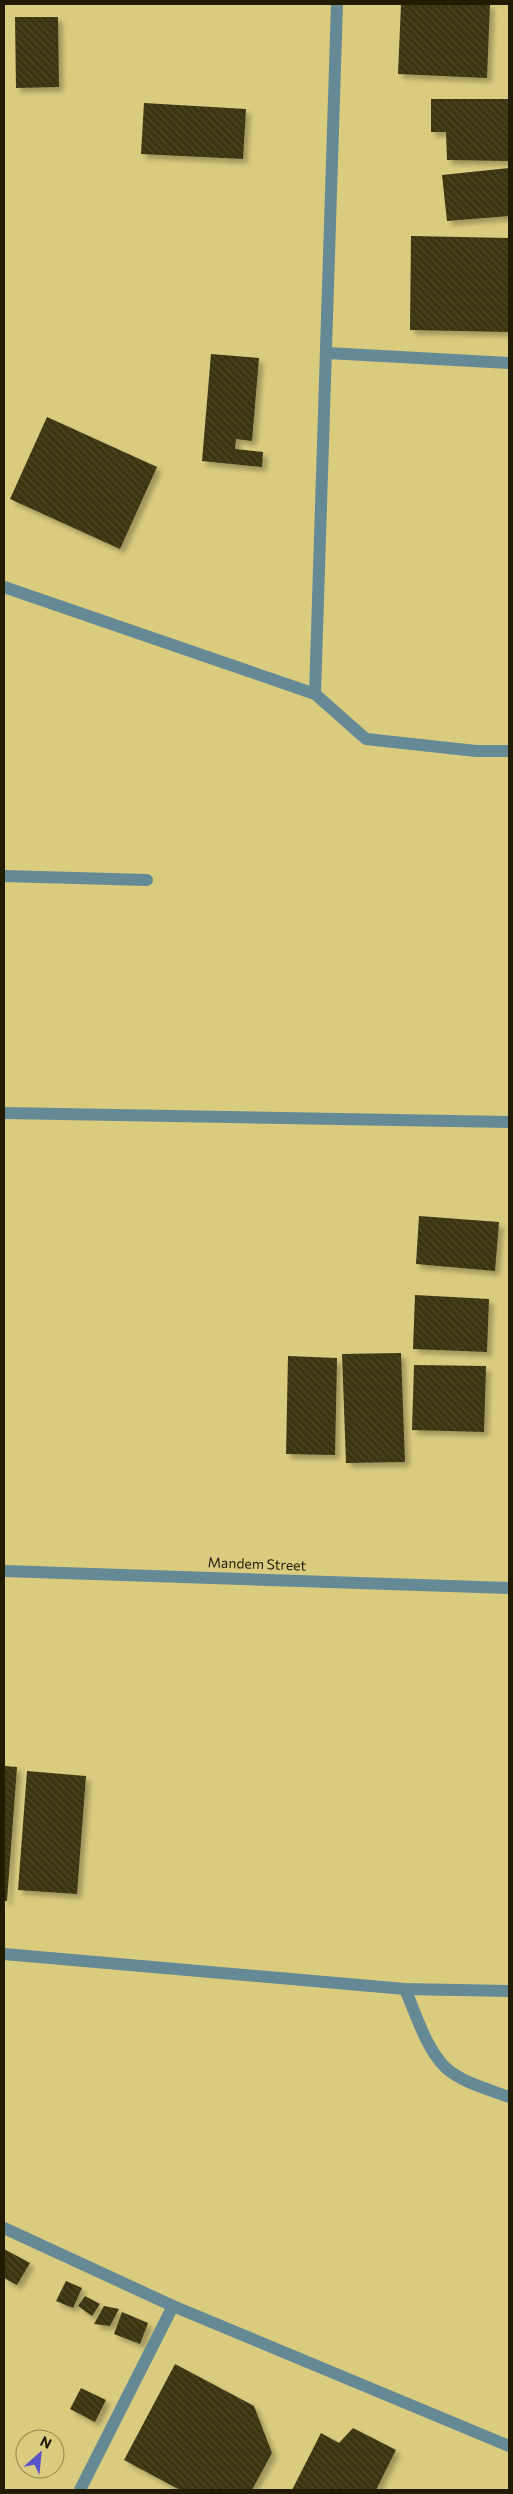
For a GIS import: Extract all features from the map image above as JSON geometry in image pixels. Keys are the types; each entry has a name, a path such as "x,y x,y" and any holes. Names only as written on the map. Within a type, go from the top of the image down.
{"street":[{"path":"315,694 337,4"},
{"path":"327,353 509,363"},
{"path":"4,587 315,694 366,740 476,751 509,751"},
{"path":"4,876 148,880"},
{"path":"4,1113 509,1122"},
{"name":"Mandem Street","path":"4,1571 509,1588"},
{"path":"4,1954 405,1989 509,1991"},
{"path":"405,1989 434,2052 446,2068 464,2080 509,2098"},
{"path":"4,2228 173,2306 509,2446"},
{"path":"80,2490 173,2306"}],"building":[{"path":"401,4 490,4 487,78 398,74"},
{"path":"15,17 58,17 59,87 16,88"},
{"path":"431,99 509,99 509,161 447,160 446,132 431,132"},
{"path":"144,103 246,109 243,159 141,154"},
{"path":"509,168 509,216 447,221 442,175"},
{"path":"411,236 509,238 509,332 410,330"},
{"path":"211,354 259,358 252,441 236,439 235,449 263,452 262,467 202,461"},
{"path":"47,417 157,467 120,549 10,499"},
{"path":"419,1216 499,1222 495,1271 416,1264"},
{"path":"415,1295 489,1299 487,1352 413,1349"},
{"path":"401,1353 405,1462 346,1463 342,1354"},
{"path":"288,1356 337,1358 335,1455 286,1454"},
{"path":"414,1365 486,1366 484,1432 412,1430"},
{"path":"4,1766 17,1767 7,1901 4,1901"},
{"path":"27,1771 86,1776 77,1894 18,1890"},
{"path":"4,2249 30,2263 17,2285 4,2278"},
{"path":"66,2281 82,2288 73,2308 56,2301"},
{"path":"85,2296 100,2304 92,2316 78,2306"},
{"path":"104,2306 119,2309 110,2326 94,2324"},
{"path":"122,2312 148,2323 140,2344 114,2334"},
{"path":"175,2364 254,2406 272,2453 252,2490 180,2490 124,2460"},
{"path":"81,2388 106,2400 95,2422 70,2409"},
{"path":"353,2428 396,2450 376,2490 292,2490 321,2433 339,2443"}]}
